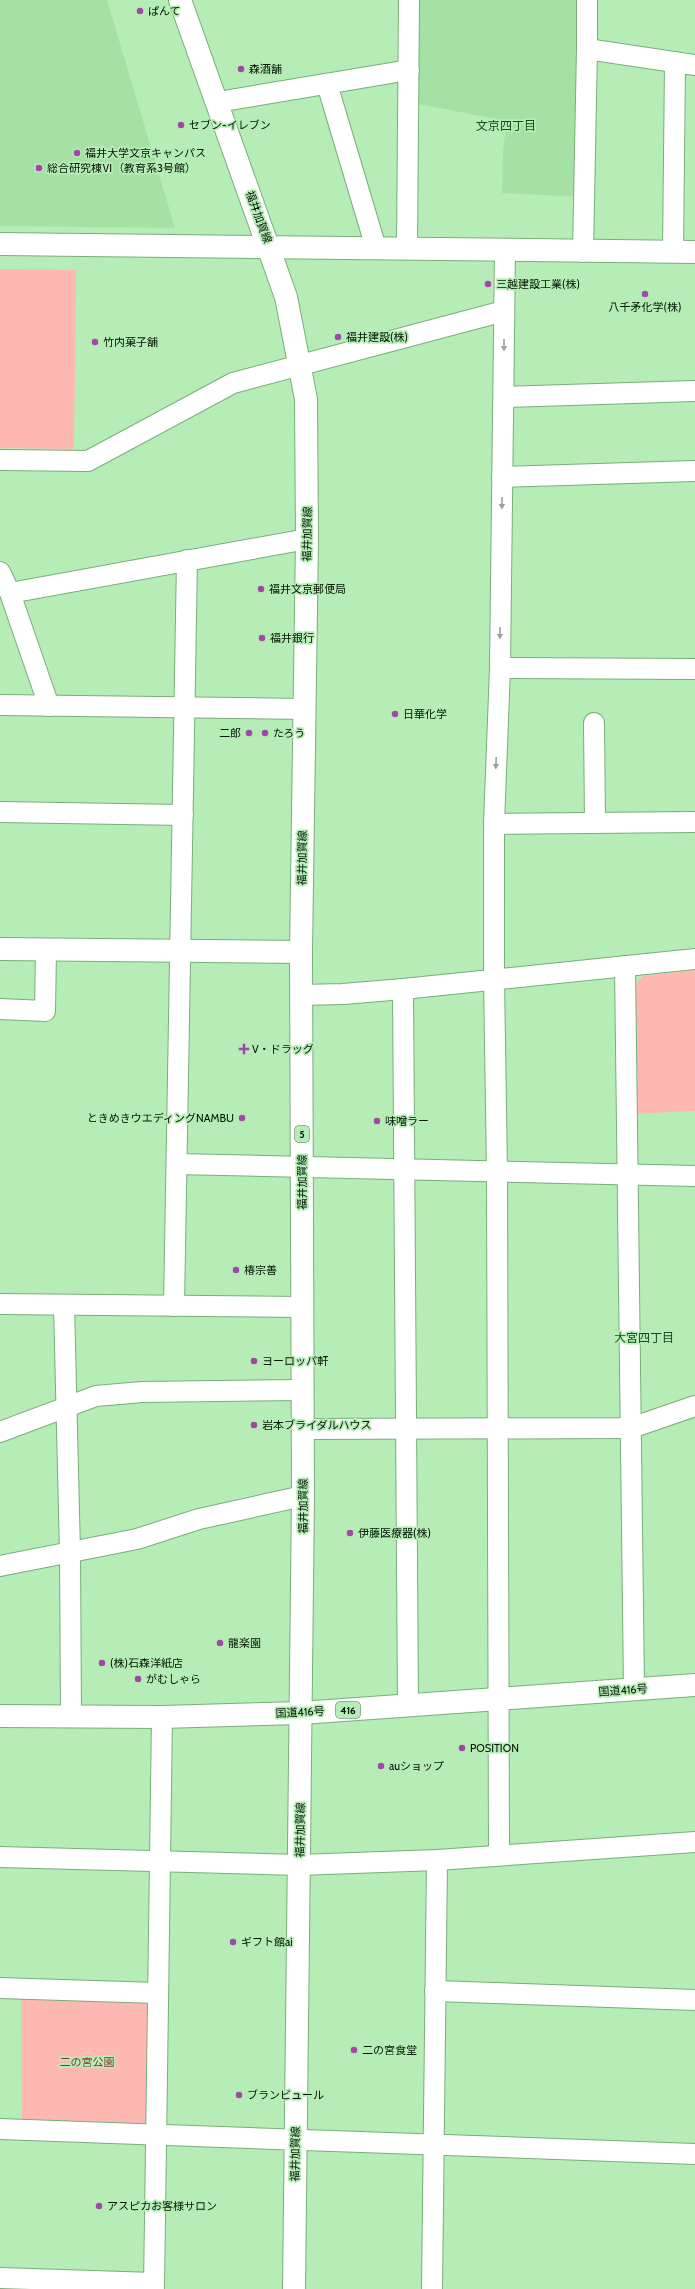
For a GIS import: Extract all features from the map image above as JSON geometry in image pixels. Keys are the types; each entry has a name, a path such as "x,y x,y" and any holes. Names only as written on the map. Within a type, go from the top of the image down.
{"main road":[{"name":"福井加賀線","path":"180,0 270,246 286,297 301,366 306,399 307,538 301,952 303,1496 294,2289"},
{"path":"0,244 270,246 583,252 695,252"},
{"path":"0,949 301,952"},
{"name":"国道416号","path":"0,1716 162,1717 301,1713 695,1685"}],"street":[{"path":"407,248 409,0"},
{"path":"583,252 587,0"},
{"path":"587,49 695,65"},
{"path":"673,252 675,62"},
{"path":"218,102 409,70"},
{"path":"327,84 376,248"},
{"path":"498,1855 497,1172 494,978 494,824 500,668 505,250"},
{"path":"0,460 88,461 233,383 504,311"},
{"path":"504,397 695,391"},
{"path":"502,477 695,471"},
{"path":"10,593 307,538"},
{"path":"174,1306 187,560"},
{"path":"0,572 10,593 49,706"},
{"path":"500,668 695,669"},
{"path":"0,705 185,706 304,709"},
{"path":"594,723 595,823"},
{"path":"0,812 183,815"},
{"path":"494,824 695,822"},
{"path":"0,1009 45,1011 46,949"},
{"path":"302,995 403,989 494,978 695,959"},
{"path":"625,966 634,1689"},
{"path":"403,989 408,1706"},
{"path":"177,1164 695,1176"},
{"path":"0,1304 302,1307"},
{"path":"64,1305 70,1553 71,1716"},
{"path":"0,1432 96,1396 142,1392 303,1390"},
{"path":"303,1429 631,1428 695,1406"},
{"path":"0,1566 137,1539 199,1519 303,1496"},
{"path":"0,2278 154,2286 158,1862 162,1717"},
{"path":"0,1857 299,1865 437,1860 695,1842"},
{"path":"432,2289 437,1860"},
{"path":"0,1988 157,1993"},
{"path":"435,1991 695,2000"},
{"path":"0,2129 695,2154"}],"shaded area":[{"name":"福井大学文京キャンパス","path":"0,0 107,0 175,228 0,226"},
{"path":"413,0 576,0 580,197 502,193 503,150 507,121 413,103"}],"green space":[{"path":"0,269 76,270 74,449 0,448"},
{"path":"695,970 695,1111 634,1114 632,988 643,976"},
{"name":"二の宮公園","path":"21,1995 153,1999 152,2127 22,2125"}],"place":[{"name":"ぱんて","path":"140,11"},
{"name":"森酒舗","path":"241,69"},
{"name":"セブン-イレブン","path":"181,125"},
{"name":"福井大学文京キャンパス","path":"77,153"},
{"name":"総合研究棟Ⅵ（教育系3号館）","path":"39,168"},
{"name":"三越建設工業(株)","path":"488,284"},
{"name":"八千矛化学(株)","path":"645,294"},
{"name":"福井建設(株)","path":"338,337"},
{"name":"竹内菓子舗","path":"95,342"},
{"name":"福井文京郵便局","path":"261,589"},
{"name":"福井銀行","path":"262,638"},
{"name":"日華化学","path":"395,714"},
{"name":"二郎","path":"249,733"},
{"name":"たろう","path":"265,733"},
{"name":"V・ドラッグ","path":"244,1049"},
{"name":"ときめきウエディングNAMBU","path":"242,1118"},
{"name":"味噌ラー","path":"377,1121"},
{"name":"椿宗善","path":"236,1270"},
{"name":"ヨーロッパ軒","path":"254,1361"},
{"name":"岩本ブライダルハウス","path":"254,1425"},
{"name":"伊藤医療器(株)","path":"350,1533"},
{"name":"龍楽園","path":"220,1643"},
{"name":"(株)石森洋紙店","path":"102,1663"},
{"name":"がむしゃら","path":"138,1679"},
{"name":"POSITION","path":"462,1748"},
{"name":"auショップ","path":"381,1766"},
{"name":"ギフト館ai","path":"233,1942"},
{"name":"二の宮食堂","path":"354,2050"},
{"name":"ブランビュール","path":"239,2095"},
{"name":"アスピカお客様サロン","path":"99,2206"}],"district":[{"name":"文京四丁目","path":"506,126"},
{"name":"大宮四丁目","path":"644,1338"}]}
